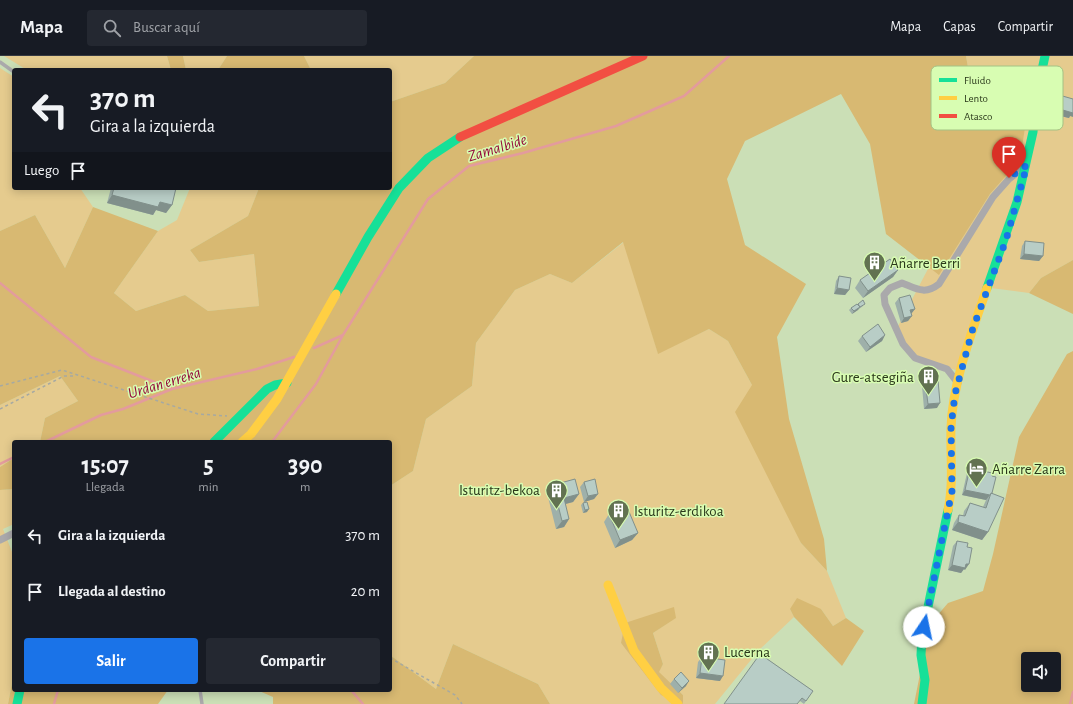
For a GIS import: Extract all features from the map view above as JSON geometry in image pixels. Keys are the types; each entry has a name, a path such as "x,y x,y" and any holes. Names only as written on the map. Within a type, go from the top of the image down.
{"street":[{"path":"244,440 263,420 287,383 368,237 399,188 418,167 441,148 466,134 643,56"},
{"path":"1043,66 1045,56"},
{"path":"922,704 925,680 921,655 922,636 952,491 951,427 955,394 973,328 1008,232 1027,165 1033,130"},
{"path":"958,383 947,369 914,358 903,344 885,304 884,295 890,288 902,283 921,290 931,290 939,284 993,197 1009,178 1027,165"},
{"path":"216,440 267,389 275,385 287,383"},
{"path":"0,540 12,534"},
{"path":"608,585 634,651 661,688 678,704"},
{"path":"17,704 20,692"}],"lane":[{"path":"0,62 12,71"},
{"path":"200,692 202,704"}],"path":[{"path":"0,386 62,370 198,414 238,417"},
{"path":"0,409 64,376 78,376"},
{"path":"392,659 455,695 462,704"}],"shaded area":[{"path":"4,56 167,56 170,68 24,68"},
{"path":"167,56 183,56 186,68 170,68"},
{"path":"183,56 227,56 219,68 186,68"},
{"path":"227,56 304,56 310,68 219,68"},
{"path":"304,56 474,56 445,83 392,101 392,68 310,68"},
{"path":"474,56 966,56 968,66 931,66 931,130 1025,130 1020,160 990,194 939,275 886,234 870,144 841,94 745,141 727,179 745,245 806,284 777,337 789,419 824,539 827,571 801,543 735,412 752,385 728,341 709,329 658,354 623,242 572,283 550,274 515,290 476,343 472,386 426,419 413,471 392,485 392,440 40,440 45,418 78,401 60,376 0,405 0,231 35,215 65,268 93,207 158,231 114,293 136,311 185,295 208,311 259,306 254,254 199,262 190,250 248,216 258,190 392,190 392,101 445,83"},
{"path":"966,56 1073,56 1073,260 1041,278 1029,293 991,288 962,372 917,358 896,330 929,267 939,274 990,194 1020,159 1018,130 1063,130 1063,66 968,66"},
{"path":"0,68 12,76 12,190 81,190 93,207 65,268 35,215 0,231"},
{"path":"189,190 258,190 248,216 190,250 199,262 254,254 259,306 208,311 185,295 136,311 114,293 158,231 177,220"},
{"path":"624,242 658,353 709,329 728,341 752,385 801,543 827,571 846,618 833,626 821,609 790,609 794,617 759,650 715,704 683,704 683,695 658,672 663,664 653,633 675,618 621,643 682,704 550,704 538,684 453,644 436,689 392,656 392,485 413,471 426,419 472,386 476,343 515,290 550,274 572,283"},
{"path":"1073,260 1073,314 1029,293 1041,278"},
{"path":"1073,351 1073,704 914,704 930,624 948,603 983,591 993,554 1019,437 1067,354"},
{"path":"60,376 78,401 45,418 40,440 12,440 12,459 0,467 0,405"},
{"path":"12,459 12,489 0,490 0,467"},
{"path":"12,489 12,525 3,529 12,552 12,683 8,704 0,704 0,490"},
{"path":"797,598 821,609 833,626 846,618 864,631 842,666 794,617 790,609"},
{"path":"674,607 676,618 653,633 663,664 659,672 683,695 683,704 661,695 621,643 625,623"},
{"path":"453,644 538,684 550,704 273,704 273,697 262,692 392,692 392,656 436,689"},
{"path":"12,683 12,692 167,692 158,704 8,704"}],"building":[{"path":"1063,96 1073,99 1073,113 1063,110"},
{"path":"113,190 176,190 172,205 160,202 158,207 112,195"},
{"path":"1025,241 1044,243 1043,256 1024,254"},
{"path":"890,259 898,270 868,291 860,280"},
{"path":"839,276 851,278 849,290 837,288"},
{"path":"910,295 915,309 910,310 912,316 904,318 899,298"},
{"path":"863,300 865,304 860,307 858,304"},
{"path":"857,304 860,307 854,311 851,308"},
{"path":"878,324 885,335 870,347 862,336"},
{"path":"938,380 940,403 928,404 925,381"},
{"name":"Añarre Zarra","path":"970,468 992,473 992,476 996,477 992,493 990,495 965,490"},
{"path":"575,479 579,494 564,498 569,519 562,521 553,485"},
{"path":"595,479 598,494 588,496 584,482"},
{"path":"991,493 1004,498 988,532 958,522 959,515 965,516 970,503 986,508"},
{"path":"587,502 589,509 585,510 583,503"},
{"path":"627,507 638,533 620,540 609,514"},
{"path":"957,541 968,543 967,547 972,548 969,564 966,564 965,568 952,565"},
{"path":"760,654 813,691 806,701 802,698 797,704 724,704"},
{"path":"702,657 725,660 723,676 700,673"},
{"path":"681,672 689,681 682,688 674,679"}],"waterway":[{"name":"Zamalbide","path":"274,440 316,384 343,335 428,199 469,166 523,153 616,126 684,96 729,56"},
{"path":"0,283 91,357 172,389"},
{"name":"Urdan erreka","path":"314,348 343,335"},
{"name":"Urdan erreka","path":"49,440 101,415 123,409 172,389 257,369 294,357"},
{"name":"Urdan erreka","path":"0,464 12,458"},
{"name":"Zamalbide","path":"54,704 57,692"},
{"path":"353,692 363,704"},
{"path":"1070,704 1073,692"}],"traffic: fast":[{"path":"1043,66 1045,56"},
{"path":"987,288 1017,202 1033,130"},
{"path":"336,294 368,237 399,188 428,158 460,137"},
{"path":"216,440 267,389 275,385 287,383"},
{"path":"922,704 925,680 921,655 922,636 948,510"},
{"path":"17,704 20,692"}],"traffic: slow":[{"path":"948,510 951,479 951,427 955,392 964,356 987,288"},
{"path":"244,440 251,434 277,399 336,294"},
{"path":"608,585 634,651 661,688 678,704"}],"traffic: jam":[{"path":"460,137 643,56"}],"place":[{"name":"Añarre Berri","path":"874,282"},
{"name":"Gure-atsegiña","path":"929,396"},
{"name":"Añarre Zarra","path":"977,488"},
{"name":"Isturitz-bekoa","path":"556,510"},
{"name":"Isturitz-erdikoa","path":"618,530"},
{"name":"Lucerna","path":"709,672"}],"route":[{"path":"924,627 952,491 953,462 951,427 955,394 965,364 973,328 1006,240 1027,165 1009,178"}]}
